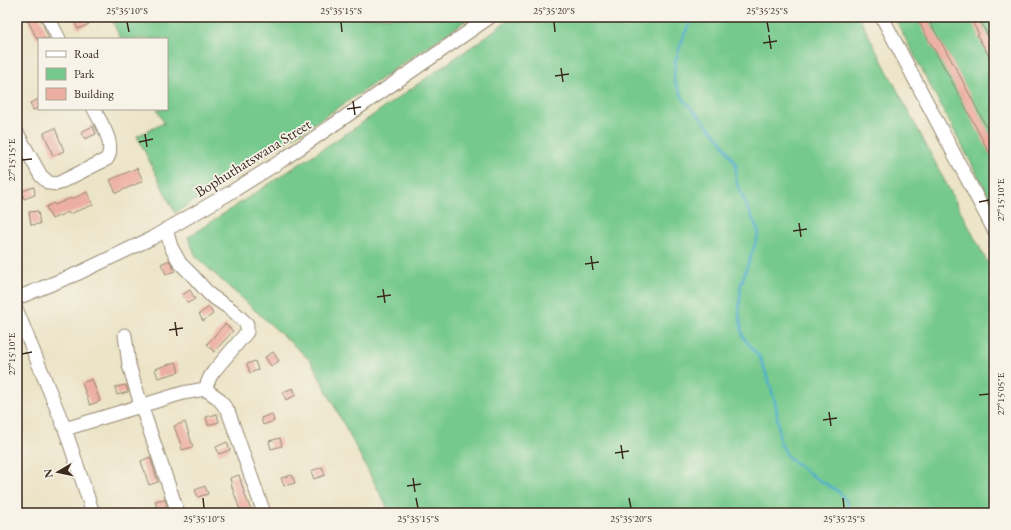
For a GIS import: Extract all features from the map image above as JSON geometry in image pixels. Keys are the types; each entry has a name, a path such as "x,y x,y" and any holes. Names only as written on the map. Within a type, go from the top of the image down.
{"street":[{"path":"48,17 58,38"},
{"name":"Bophuthatswana Street","path":"17,298 79,273 166,230 281,161 490,17"},
{"path":"882,17 994,230"},
{"path":"18,136 41,176 49,183 58,184 104,161 110,154 108,137 94,110"},
{"path":"166,230 171,247 180,263 210,295 232,310 247,324 247,332 214,370 205,390"},
{"path":"17,311 65,429 93,513"},
{"path":"125,335 129,365 178,513"},
{"path":"65,429 183,393 205,390 218,398 228,410 264,513"}],"green space":[{"path":"110,17 471,17 341,106 175,213 137,136 164,123 158,110 168,110 168,38 120,38"},
{"path":"512,17 859,17 994,275 994,513 390,513 311,361 196,257 188,237 356,127"},
{"path":"894,17 994,17 994,206"}],"building":[{"path":"26,17 40,17 49,38 37,39"},
{"path":"86,17 89,24 78,29 74,21"},
{"path":"916,17 927,17 959,74 994,142 994,162 955,87"},
{"path":"969,17 978,17 994,47 994,65 977,35 979,34"},
{"path":"38,99 38,108 33,110 30,103"},
{"path":"93,126 96,134 85,139 81,132"},
{"path":"55,128 64,151 53,156 44,133"},
{"path":"137,168 143,181 116,193 110,180"},
{"path":"34,187 35,195 24,199 22,191"},
{"path":"87,192 93,205 69,214 68,212 52,219 46,207 54,203 55,205 71,198 72,199"},
{"path":"38,211 40,224 31,225 29,212"},
{"path":"169,260 175,271 166,274 161,264"},
{"path":"190,290 195,299 188,303 182,295"},
{"path":"209,307 213,314 203,321 199,314"},
{"path":"225,324 233,331 214,352 207,344"},
{"path":"273,352 279,361 271,366 265,357"},
{"path":"255,361 258,370 250,373 247,364"},
{"path":"176,362 179,372 158,378 155,369"},
{"path":"92,379 100,401 90,405 82,383"},
{"path":"126,385 128,392 117,395 115,387"},
{"path":"293,388 296,395 286,400 283,392"},
{"path":"217,414 219,422 208,425 206,417"},
{"path":"272,414 274,421 263,425 261,418"},
{"path":"185,422 193,447 182,450 174,426"},
{"path":"280,438 282,446 271,449 269,441"},
{"path":"227,442 230,450 219,454 216,447"},
{"path":"150,457 158,482 149,485 141,461"},
{"path":"322,467 325,475 314,479 311,471"},
{"path":"239,475 252,513 241,513 232,487 230,478"},
{"path":"292,475 295,483 284,486 281,478"},
{"path":"205,486 208,494 198,497 195,490"},
{"path":"165,499 167,507 157,509 155,501"}],"waterway":[{"path":"693,17 683,37 675,63 674,80 684,100 720,139 736,165 736,182 759,233 741,284 739,314 743,337 760,358 769,381 776,406 780,442 788,457 814,477 838,491 847,502 850,513"}]}
